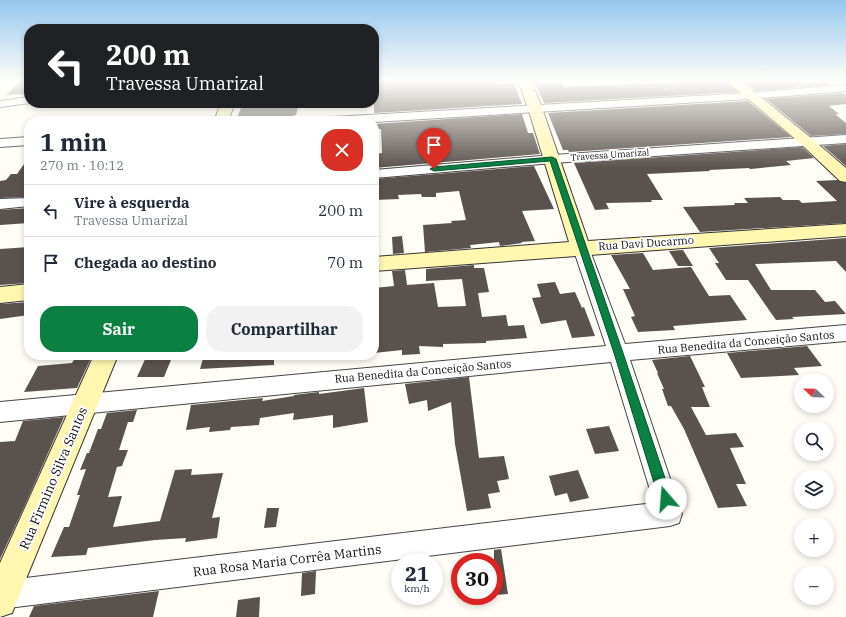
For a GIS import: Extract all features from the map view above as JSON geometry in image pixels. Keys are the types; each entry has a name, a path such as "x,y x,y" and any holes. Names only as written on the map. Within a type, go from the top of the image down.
{"street":[{"path":"379,118 508,110"},
{"path":"537,110 581,248 618,353"},
{"path":"766,110 806,141 846,177"},
{"name":"Travessa Umarizal","path":"379,174 552,159 846,139"},
{"path":"0,143 24,141"},
{"path":"0,204 24,202"},
{"name":"Rua Davi Ducarmo","path":"379,264 846,230"},
{"path":"0,295 24,293"},
{"name":"Rua Benedita da Conceição Santos","path":"0,412 618,353 846,333"},
{"name":"Rua Rosa Maria Corrêa Martins","path":"1,597 670,514 618,353"},
{"name":"Rua Firmino Silva Santos","path":"1,597 104,360"}],"building":[{"path":"240,110 297,110 296,115 292,116 238,116"},
{"path":"374,110 427,110 374,113"},
{"path":"601,110 759,110 791,137 569,152 568,150 563,150 548,113"},
{"path":"779,110 834,110 839,114 835,114 846,123 846,134 811,136"},
{"path":"522,114 528,133 533,133 540,154 379,168 379,153 382,153 381,129 379,129 379,124"},
{"path":"846,144 846,166 823,146"},
{"path":"802,147 814,158 786,161 791,165 750,169 647,174 663,200 651,200 652,202 606,203 609,209 595,210 574,163"},
{"path":"24,164 24,197 0,198 0,181 6,180 11,174 17,174"},
{"path":"534,166 554,209 522,211 535,241 500,246 499,242 470,245 471,248 425,252 423,225 452,223 451,221 466,220 459,191 436,193 436,197 422,197 421,194 398,195 399,199 379,200 379,179"},
{"path":"837,180 846,183 846,223 700,232 683,207 748,203 744,198 780,197 783,200 799,200 802,203 837,201 816,181"},
{"path":"24,208 24,223 0,225 0,210"},
{"path":"402,236 404,253 393,254 392,237"},
{"path":"846,238 846,272 836,261 755,264 771,290 815,290 825,302 835,301 846,314 792,317 794,319 776,320 748,280 726,280 715,263 719,263 709,248"},
{"path":"24,247 24,283 0,285 0,249"},
{"path":"683,250 693,266 678,266 669,251"},
{"path":"643,253 653,270 691,267 709,296 730,295 747,320 673,326 675,330 638,332 631,317 635,316 623,289 630,289 611,255"},
{"path":"474,265 474,268 484,268 489,292 478,293 482,317 506,315 508,326 524,325 527,338 486,341 486,343 443,344 443,347 419,346 420,354 402,355 402,350 379,352 379,288 394,286 392,271 405,270 407,285 434,283 438,307 466,306 462,279 426,281 426,269"},
{"path":"555,282 560,294 575,292 582,308 584,307 595,336 572,338 566,320 541,324 532,298 541,297 537,284"},
{"path":"24,302 24,316 0,319 0,304"},
{"path":"807,346 822,366 794,368 798,373 794,373 794,375 741,378 727,353"},
{"path":"690,356 705,387 702,387 710,407 691,407 706,435 736,433 744,447 730,448 746,484 736,484 747,506 718,508 684,429 671,406 668,406 662,389 664,389 652,360"},
{"path":"74,360 90,360 77,388 24,392 38,366 72,363"},
{"path":"145,360 171,360 164,377 137,377"},
{"path":"203,360 274,360 274,365 200,369"},
{"path":"469,377 479,458 504,456 509,479 497,481 500,492 488,494 491,508 467,511 455,444 451,402 428,411 427,400 409,404 405,384"},
{"path":"364,388 368,422 333,428 333,415 293,420 294,413 260,418 259,425 231,427 230,430 209,432 210,427 186,430 191,405 263,398 262,401 294,395 319,392 319,394"},
{"path":"137,410 133,422 128,422 119,450 128,450 122,466 117,467 108,497 122,496 113,527 160,521 175,470 192,469 191,475 223,473 212,518 220,517 217,538 185,542 186,538 155,540 88,548 86,555 51,557 64,527 69,527 80,495 77,495 86,469 80,470 87,453 89,453 98,429 101,429 107,413"},
{"path":"64,417 0,559 0,442 15,441 23,421"},
{"path":"609,426 619,451 595,454 586,429"},
{"path":"578,470 589,498 570,502 567,493 555,496 549,476"},
{"path":"267,508 279,508 276,527 264,528"},
{"path":"501,549 502,553 494,553 494,550"},
{"path":"503,562 508,594 503,594"},
{"path":"316,571 315,594 301,596 302,573"},
{"path":"159,591 153,617 29,617 34,606"},
{"path":"260,597 259,617 236,617 238,600"}],"route":[{"path":"434,169 552,159 666,499"}]}
